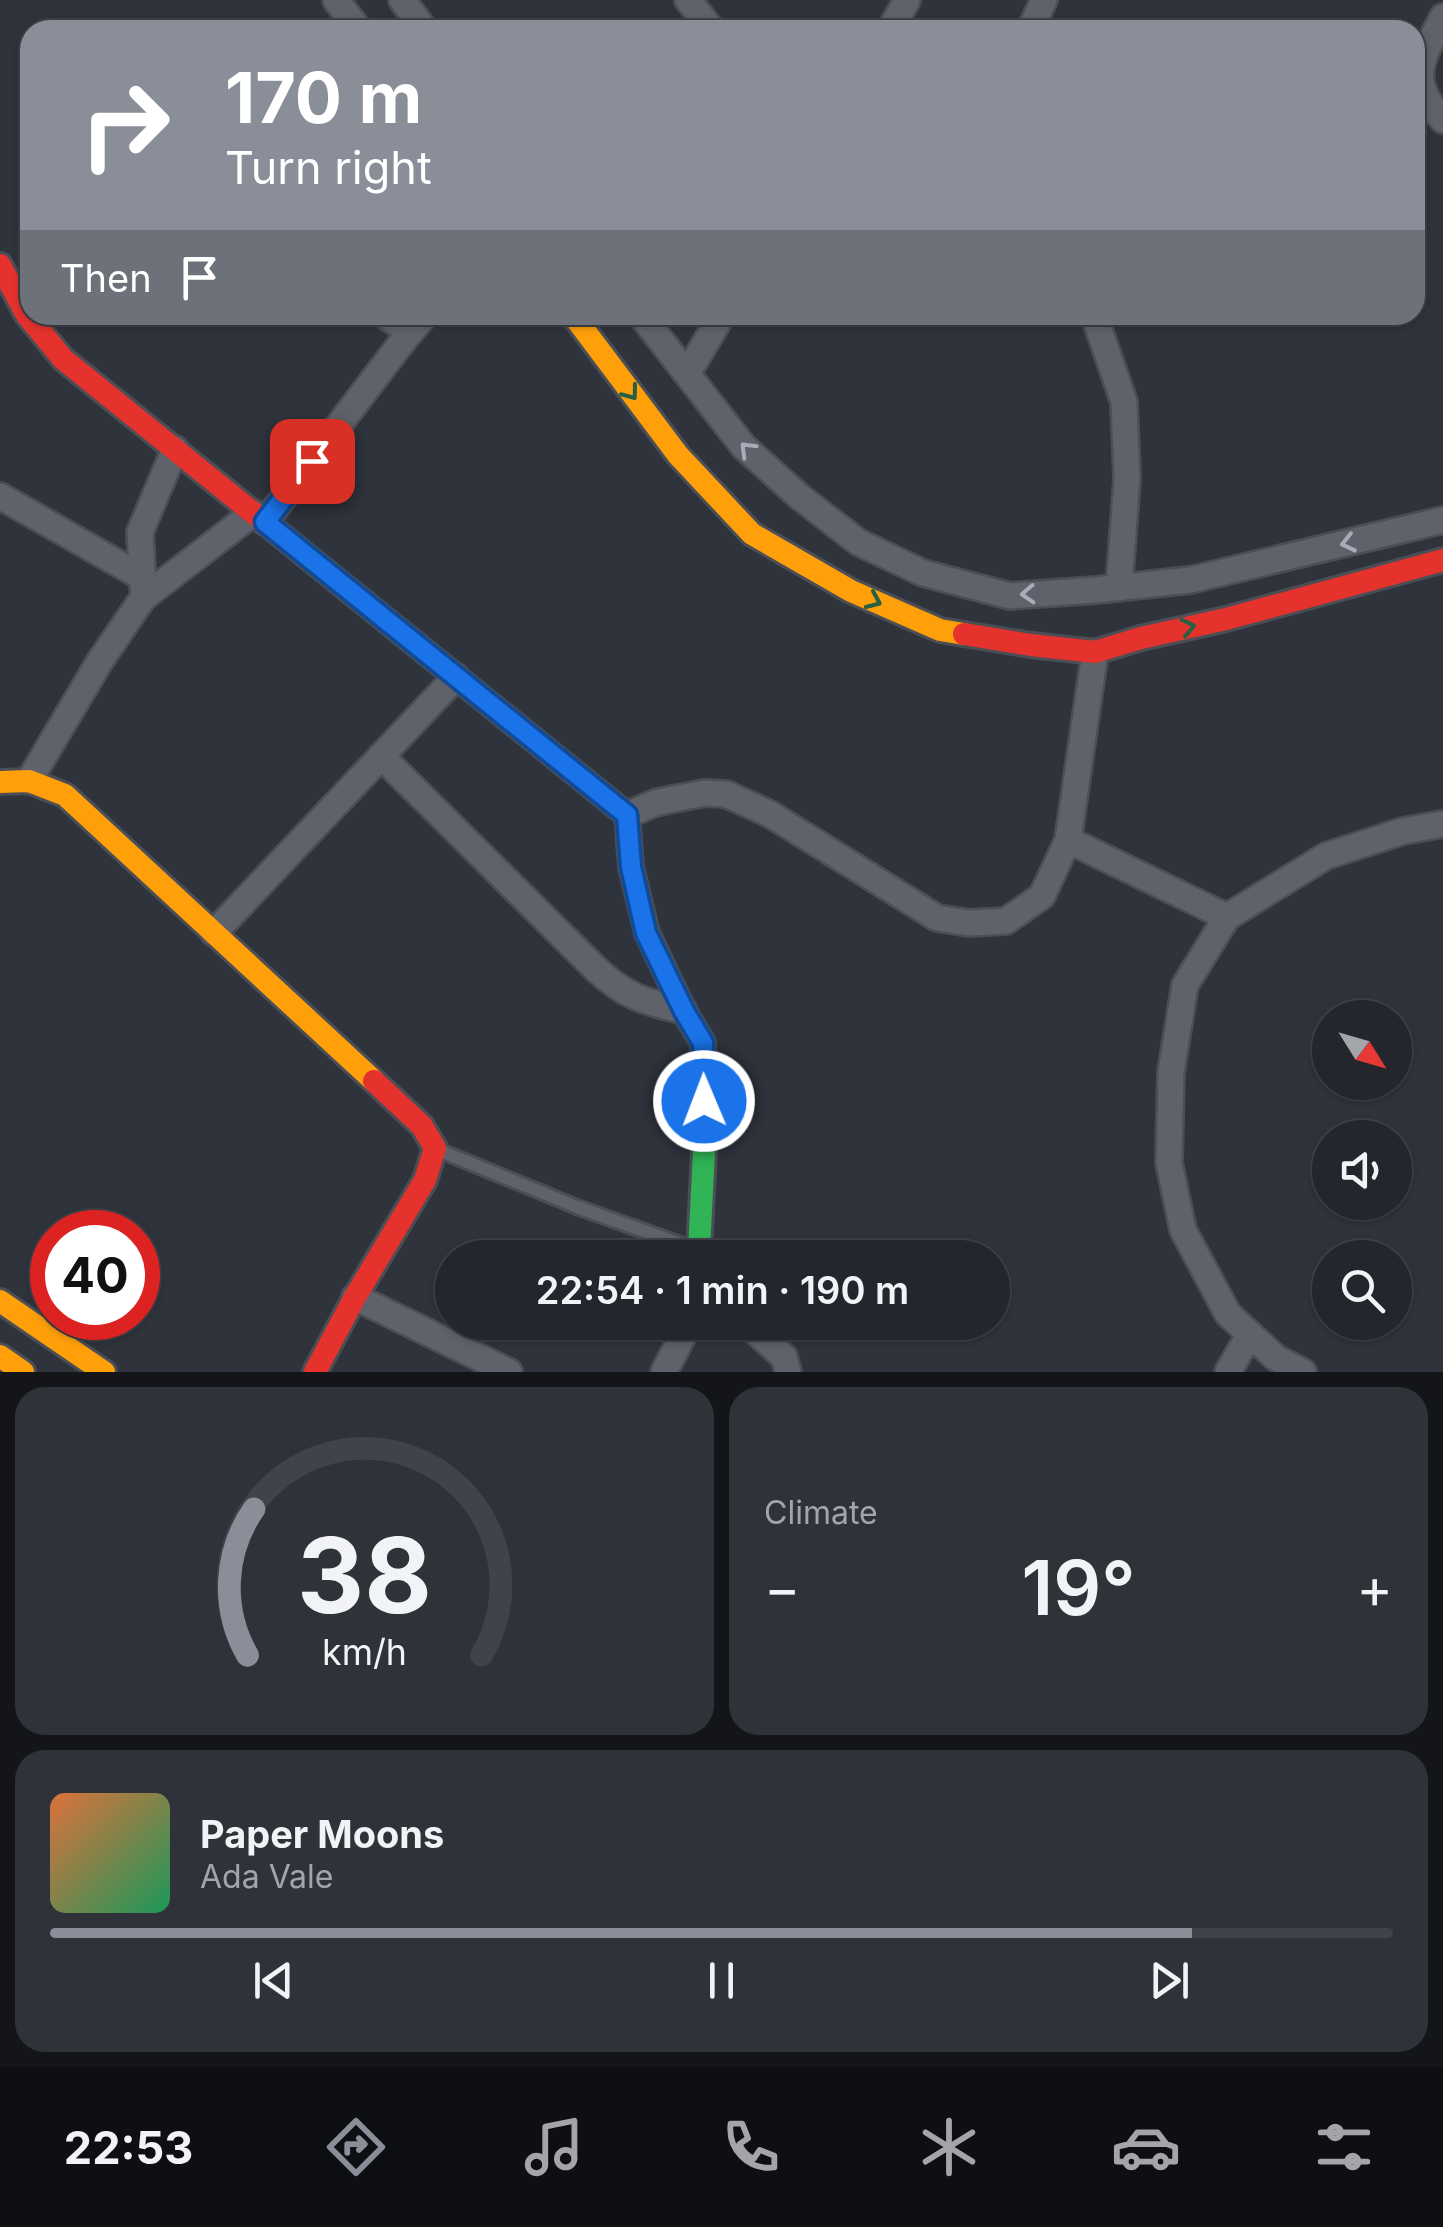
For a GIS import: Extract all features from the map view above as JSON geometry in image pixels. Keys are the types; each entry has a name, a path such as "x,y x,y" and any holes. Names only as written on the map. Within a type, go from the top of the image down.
{"street":[{"path":"402,0 417,20"},
{"path":"688,0 704,20"},
{"path":"1425,51 1443,17"},
{"path":"1425,95 1443,120"},
{"path":"0,265 20,303"},
{"path":"35,325 64,359 627,815 631,867 646,933 703,1043 701,1240"},
{"path":"29,781 142,587 259,518 417,325"},
{"path":"580,325 678,455 752,534 851,591 940,630 1095,652 1443,560"},
{"path":"648,325 744,448 858,542 923,573 1010,596 1190,580 1443,520"},
{"path":"687,374 716,325"},
{"path":"1097,325 1124,402 1127,479 1119,588"},
{"path":"142,587 140,532 175,450"},
{"path":"0,496 142,587"},
{"path":"627,815 655,803 705,793 726,794 770,814 937,918 969,923 1006,920 1042,896 1068,840 1095,652"},
{"path":"214,933 456,677"},
{"path":"381,756 617,988 636,999 684,1011"},
{"path":"0,782 29,781 65,795 422,1126 436,1148 426,1180 314,1372"},
{"path":"1304,1372 1276,1358 1228,1314 1184,1230 1168,1162 1171,1072 1185,985 1227,917 1326,856 1403,831 1443,824"},
{"path":"1068,840 1227,917"},
{"path":"355,1297 509,1372"},
{"path":"0,1300 104,1372"},
{"path":"1228,1372 1250,1334"},
{"path":"664,1372 681,1340"},
{"path":"765,1340 784,1357 788,1372"},
{"path":"0,1356 23,1372"}],"lane":[{"path":"389,325 406,337"},
{"path":"436,1148 664,1240"}],"traffic: fast":[{"path":"439,663 627,815 631,867 647,933 703,1043 705,1132 700,1240"}],"traffic: slow":[{"path":"580,325 678,455 752,534 851,591 940,630 964,634"},
{"path":"0,782 29,781 65,795 374,1081"},
{"path":"0,1301 104,1372"},
{"path":"0,1356 23,1372"}],"traffic: jam":[{"path":"0,265 20,302"},
{"path":"35,325 63,359 439,663"},
{"path":"964,634 1095,652 1443,560"},
{"path":"315,1372 425,1180 435,1148 422,1126 374,1081"}],"route":[{"path":"312,461 265,522 627,815 631,867 646,933 703,1043 704,1101"}]}
